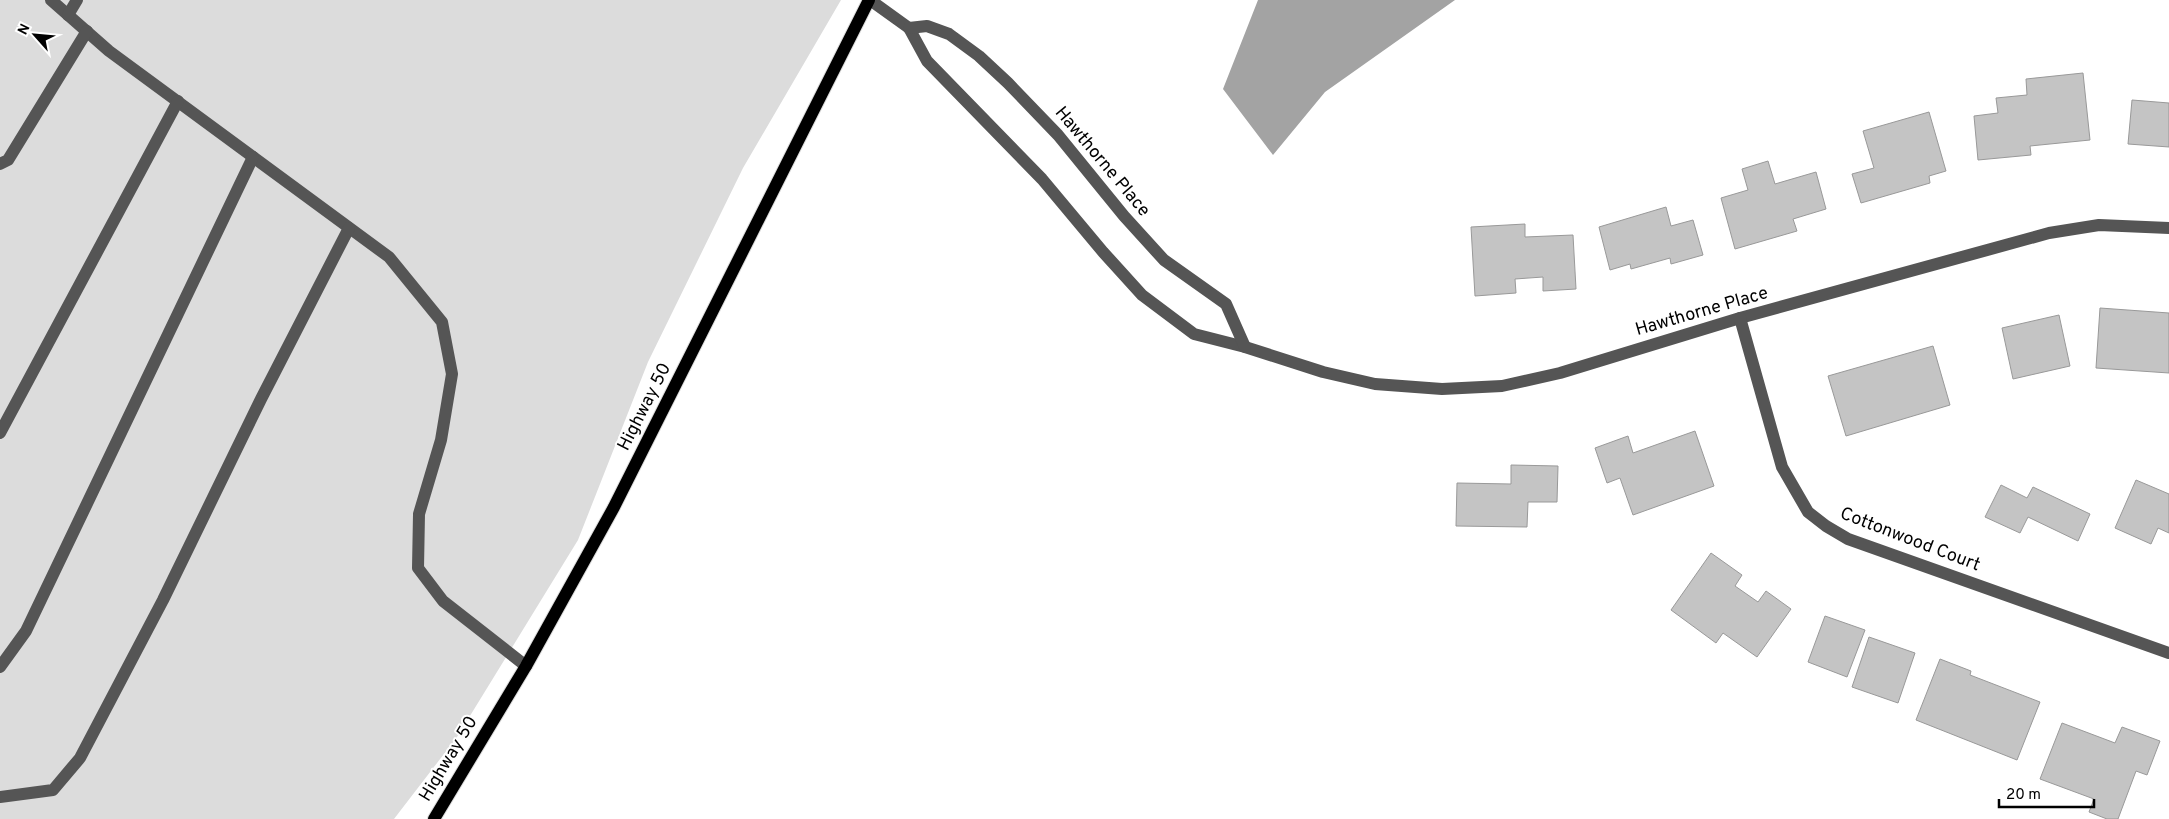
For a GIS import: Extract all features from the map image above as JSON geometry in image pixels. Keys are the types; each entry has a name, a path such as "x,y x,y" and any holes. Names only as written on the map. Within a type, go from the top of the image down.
{"main road":[{"name":"Highway 50","path":"434,819 526,666 614,507 870,0"}],"street":[{"path":"51,0 109,51 389,257 442,322 452,374 441,440 419,514 418,568 443,601 526,666"},
{"path":"68,15 77,0"},
{"name":"Hawthorne Place","path":"870,0 909,28 927,61 1042,179 1142,295 1194,334 1245,347 1323,372 1375,384 1442,389 1502,386 1560,373 1740,318 2049,233 2100,225 2169,228"},
{"name":"Hawthorne Place","path":"909,28 927,26 949,34 979,56 1008,83 1058,135 1124,216 1164,260 1226,304 1245,347"},
{"path":"0,164 8,160 86,31"},
{"path":"0,433 178,101"},
{"path":"0,667 26,631 253,158"},
{"path":"0,797 54,790 80,758 163,600 349,228"},
{"name":"Cottonwood Court","path":"1740,318 1782,467 1808,512 1826,526 1848,539 2169,653"}],"shaded area":[{"path":"0,0 841,0 743,168 648,362 578,540 457,737 394,819 0,819"},
{"path":"1258,0 1455,0 1325,92 1273,155 1223,89"}],"building":[{"path":"2083,73 2090,140 2030,146 2031,155 1978,160 1974,116 1998,113 1996,98 2027,95 2026,79"},
{"path":"2132,100 2169,103 2169,147 2128,144"},
{"path":"1929,112 1946,171 1929,176 1930,183 1861,203 1852,174 1874,168 1863,131"},
{"path":"1768,161 1775,184 1816,172 1826,209 1793,219 1797,231 1735,249 1721,198 1748,190 1742,169"},
{"path":"1666,207 1671,226 1693,220 1703,255 1671,264 1670,258 1631,269 1630,264 1610,270 1599,227"},
{"path":"1525,224 1525,237 1573,235 1576,289 1543,291 1543,277 1515,279 1516,293 1475,296 1471,227"},
{"path":"2100,308 2169,313 2169,373 2096,368"},
{"path":"2059,315 2070,366 2013,379 2002,328"},
{"path":"1933,346 1950,405 1846,436 1828,376"},
{"path":"1695,431 1714,486 1633,515 1620,478 1607,483 1595,448 1628,436 1633,453"},
{"path":"1511,465 1558,466 1557,502 1528,502 1527,527 1456,526 1457,483 1511,484"},
{"path":"2136,480 2169,494 2169,533 2158,528 2151,544 2115,528"},
{"path":"2001,485 2027,498 2033,487 2090,514 2078,541 2028,517 2020,533 1985,517"},
{"path":"1711,553 1742,575 1735,586 1758,602 1766,591 1791,609 1757,657 1723,633 1716,643 1671,610"},
{"path":"1825,616 1865,630 1847,677 1808,662"},
{"path":"1869,637 1915,653 1898,703 1852,687"},
{"path":"1940,659 1971,671 1970,675 2040,702 2017,760 1916,720"},
{"path":"2062,723 2115,743 2122,727 2160,741 2147,775 2136,771 2118,819 2107,819 2089,812 2094,799 2040,779"}]}
